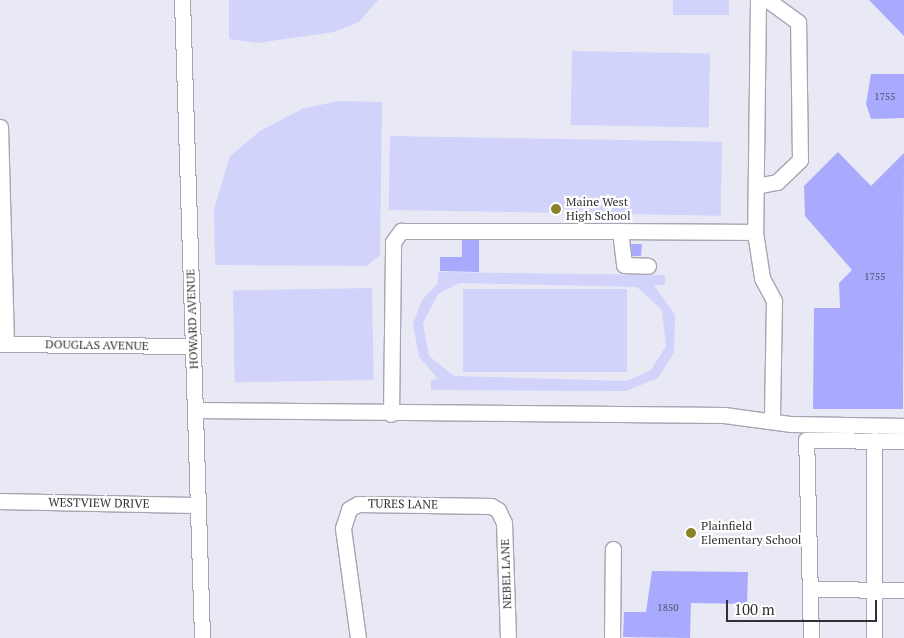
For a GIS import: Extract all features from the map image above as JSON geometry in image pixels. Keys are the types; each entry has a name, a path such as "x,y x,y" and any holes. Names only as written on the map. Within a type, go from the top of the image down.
{"street":[{"name":"HOWARD AVENUE","path":"182,0 202,638"},
{"path":"758,0 755,232 758,264 774,300 772,421"},
{"path":"756,186 777,182 800,160 801,34 798,22 768,0"},
{"path":"0,127 3,344"},
{"path":"391,414 392,247 398,233 408,228 755,232"},
{"path":"620,231 624,265 648,266"},
{"name":"DOUGLAS AVENUE","path":"3,344 193,346"},
{"path":"195,410 391,414 724,415 772,421 904,426"},
{"path":"811,638 806,440 904,441"},
{"path":"874,440 874,638"},
{"name":"WESTVIEW DRIVE","path":"0,502 198,505"},
{"name":"TURES LANE","path":"358,638 343,528 349,509 358,504 491,506 498,510"},
{"name":"NEBEL LANE","path":"498,510 504,522 508,638"},
{"path":"612,638 613,549"},
{"path":"810,589 904,590"}],"shaded area":[{"path":"229,0 378,0 359,22 334,32 257,43 229,39"},
{"path":"673,0 729,0 729,15 673,15"},
{"path":"572,51 710,53 709,127 571,125"},
{"path":"338,101 382,102 380,255 367,266 215,265 214,209 230,156 260,131 302,109"},
{"path":"390,136 722,142 721,216 389,210"},
{"path":"438,272 665,275 665,285 654,285 675,315 674,353 658,378 626,391 431,390 431,380 438,379 419,357 413,324 422,300 438,283","holes":["459,283 637,287 662,310 666,346 651,370 627,381 454,376 429,356 423,323 438,294"]},
{"path":"372,288 374,380 235,382 233,290"},
{"path":"463,289 627,289 627,372 463,372"}],"building":[{"path":"869,0 904,0 904,36"},
{"path":"871,74 904,74 904,118 871,119 866,104"},
{"path":"838,152 871,186 904,153 903,409 813,409 814,308 840,308 839,283 852,270 805,216 804,186"},
{"path":"462,240 479,240 479,272 440,271 440,257 462,257"},
{"path":"631,244 642,244 641,256 632,256"},
{"path":"652,571 748,572 747,604 691,603 690,638 623,637 624,612 646,612"}],"place":[{"name":"Maine West High School","path":"556,209"},
{"name":"Plainfield Elementary School","path":"691,533"}]}
